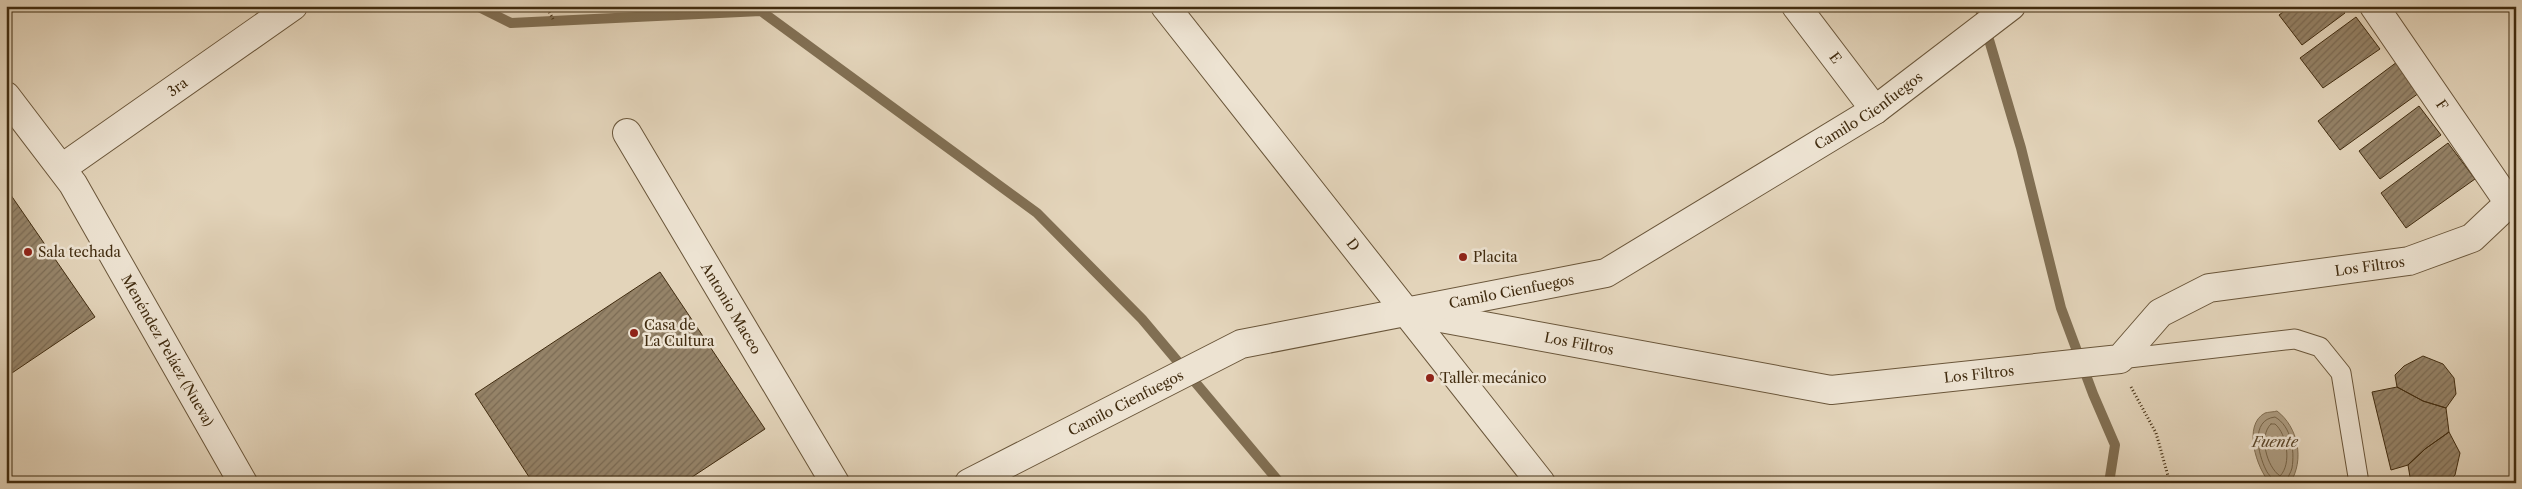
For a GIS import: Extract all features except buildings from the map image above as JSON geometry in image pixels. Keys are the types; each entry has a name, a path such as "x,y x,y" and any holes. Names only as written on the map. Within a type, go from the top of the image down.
{"street":[{"name":"3ra","path":"62,168 293,6"},
{"name":"D","path":"1165,6 1541,483"},
{"name":"E","path":"1796,6 1875,110"},
{"name":"F","path":"2374,6 2509,203"},
{"name":"Camilo Cienfuegos","path":"969,483 1241,344 1606,273 1875,110 2006,10"},
{"name":"Menéndez Peláez (Nueva)","path":"6,96 62,168 243,483"},
{"name":"Antonio Maceo","path":"626,134 834,483"},
{"name":"Los Filtros","path":"1408,312 1831,390 2120,360 2160,313 2209,288 2409,260 2472,238 2509,203"}],"lane":[{"path":"2120,360 2295,339 2320,347 2341,373 2359,483"}],"path":[{"path":"546,6 553,19"},
{"path":"2120,360 2131,388 2156,434 2170,483"}],"water":[{"name":"Fuente","path":"2277,411 2290,426 2297,444 2297,464 2295,474 2290,483 2270,483 2260,468 2254,447 2254,427 2258,419 2265,413"}],"waterway":[{"path":"477,6 511,23 761,11 1037,213 1142,319 1280,483"},
{"path":"1979,6 2021,148 2061,308 2093,394 2115,445 2109,483"}],"place":[{"name":"Sala techada","path":"28,252"},
{"name":"Placita","path":"1463,257"},
{"name":"Casa de La Cultura","path":"634,333"},
{"name":"Taller mecánico","path":"1430,378"}]}
